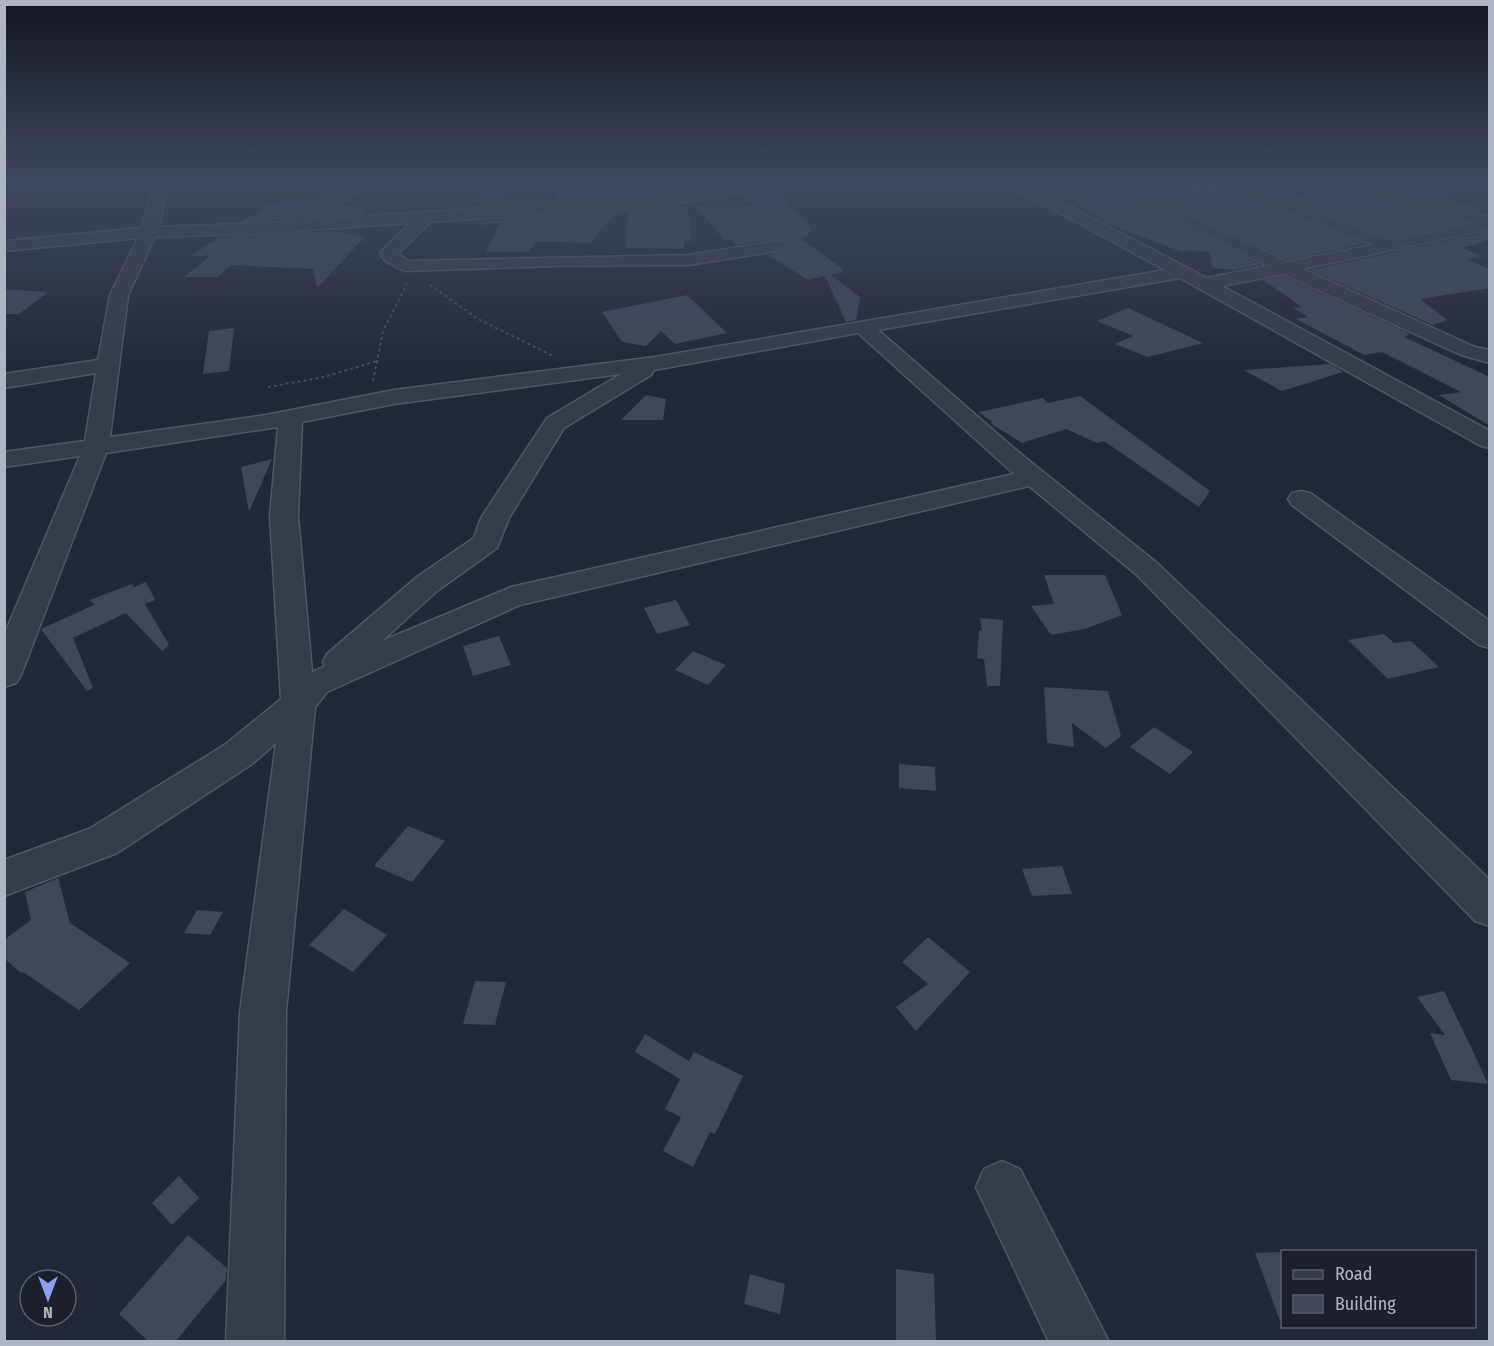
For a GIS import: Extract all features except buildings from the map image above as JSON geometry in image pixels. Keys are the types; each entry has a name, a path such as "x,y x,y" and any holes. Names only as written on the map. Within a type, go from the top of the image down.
{"street":[{"path":"4,246 37,243"},
{"path":"4,675 96,447 118,295 144,243"},
{"path":"399,243 389,253 408,269 554,261 689,260 776,246"},
{"path":"1129,243 1490,441"},
{"path":"1233,243 1468,351 1489,356"},
{"path":"1384,243 1392,246"},
{"path":"1205,284 1406,243"},
{"path":"4,460 96,447 279,402 368,402 655,363 704,352 1184,272"},
{"path":"862,327 1035,477 1147,569 1490,908"},
{"path":"4,878 103,841 239,754 427,584 487,542 495,518 555,423 655,363"},
{"path":"4,381 108,365"},
{"path":"255,1341 263,1012 307,694 284,516 279,402"},
{"path":"307,694 511,597 1035,477"},
{"path":"1301,499 1490,637"},
{"path":"1002,1187 1080,1341"}],"path":[{"path":"368,402 383,331 408,269 478,319 586,372"},
{"path":"279,402 324,377 377,361"}]}
